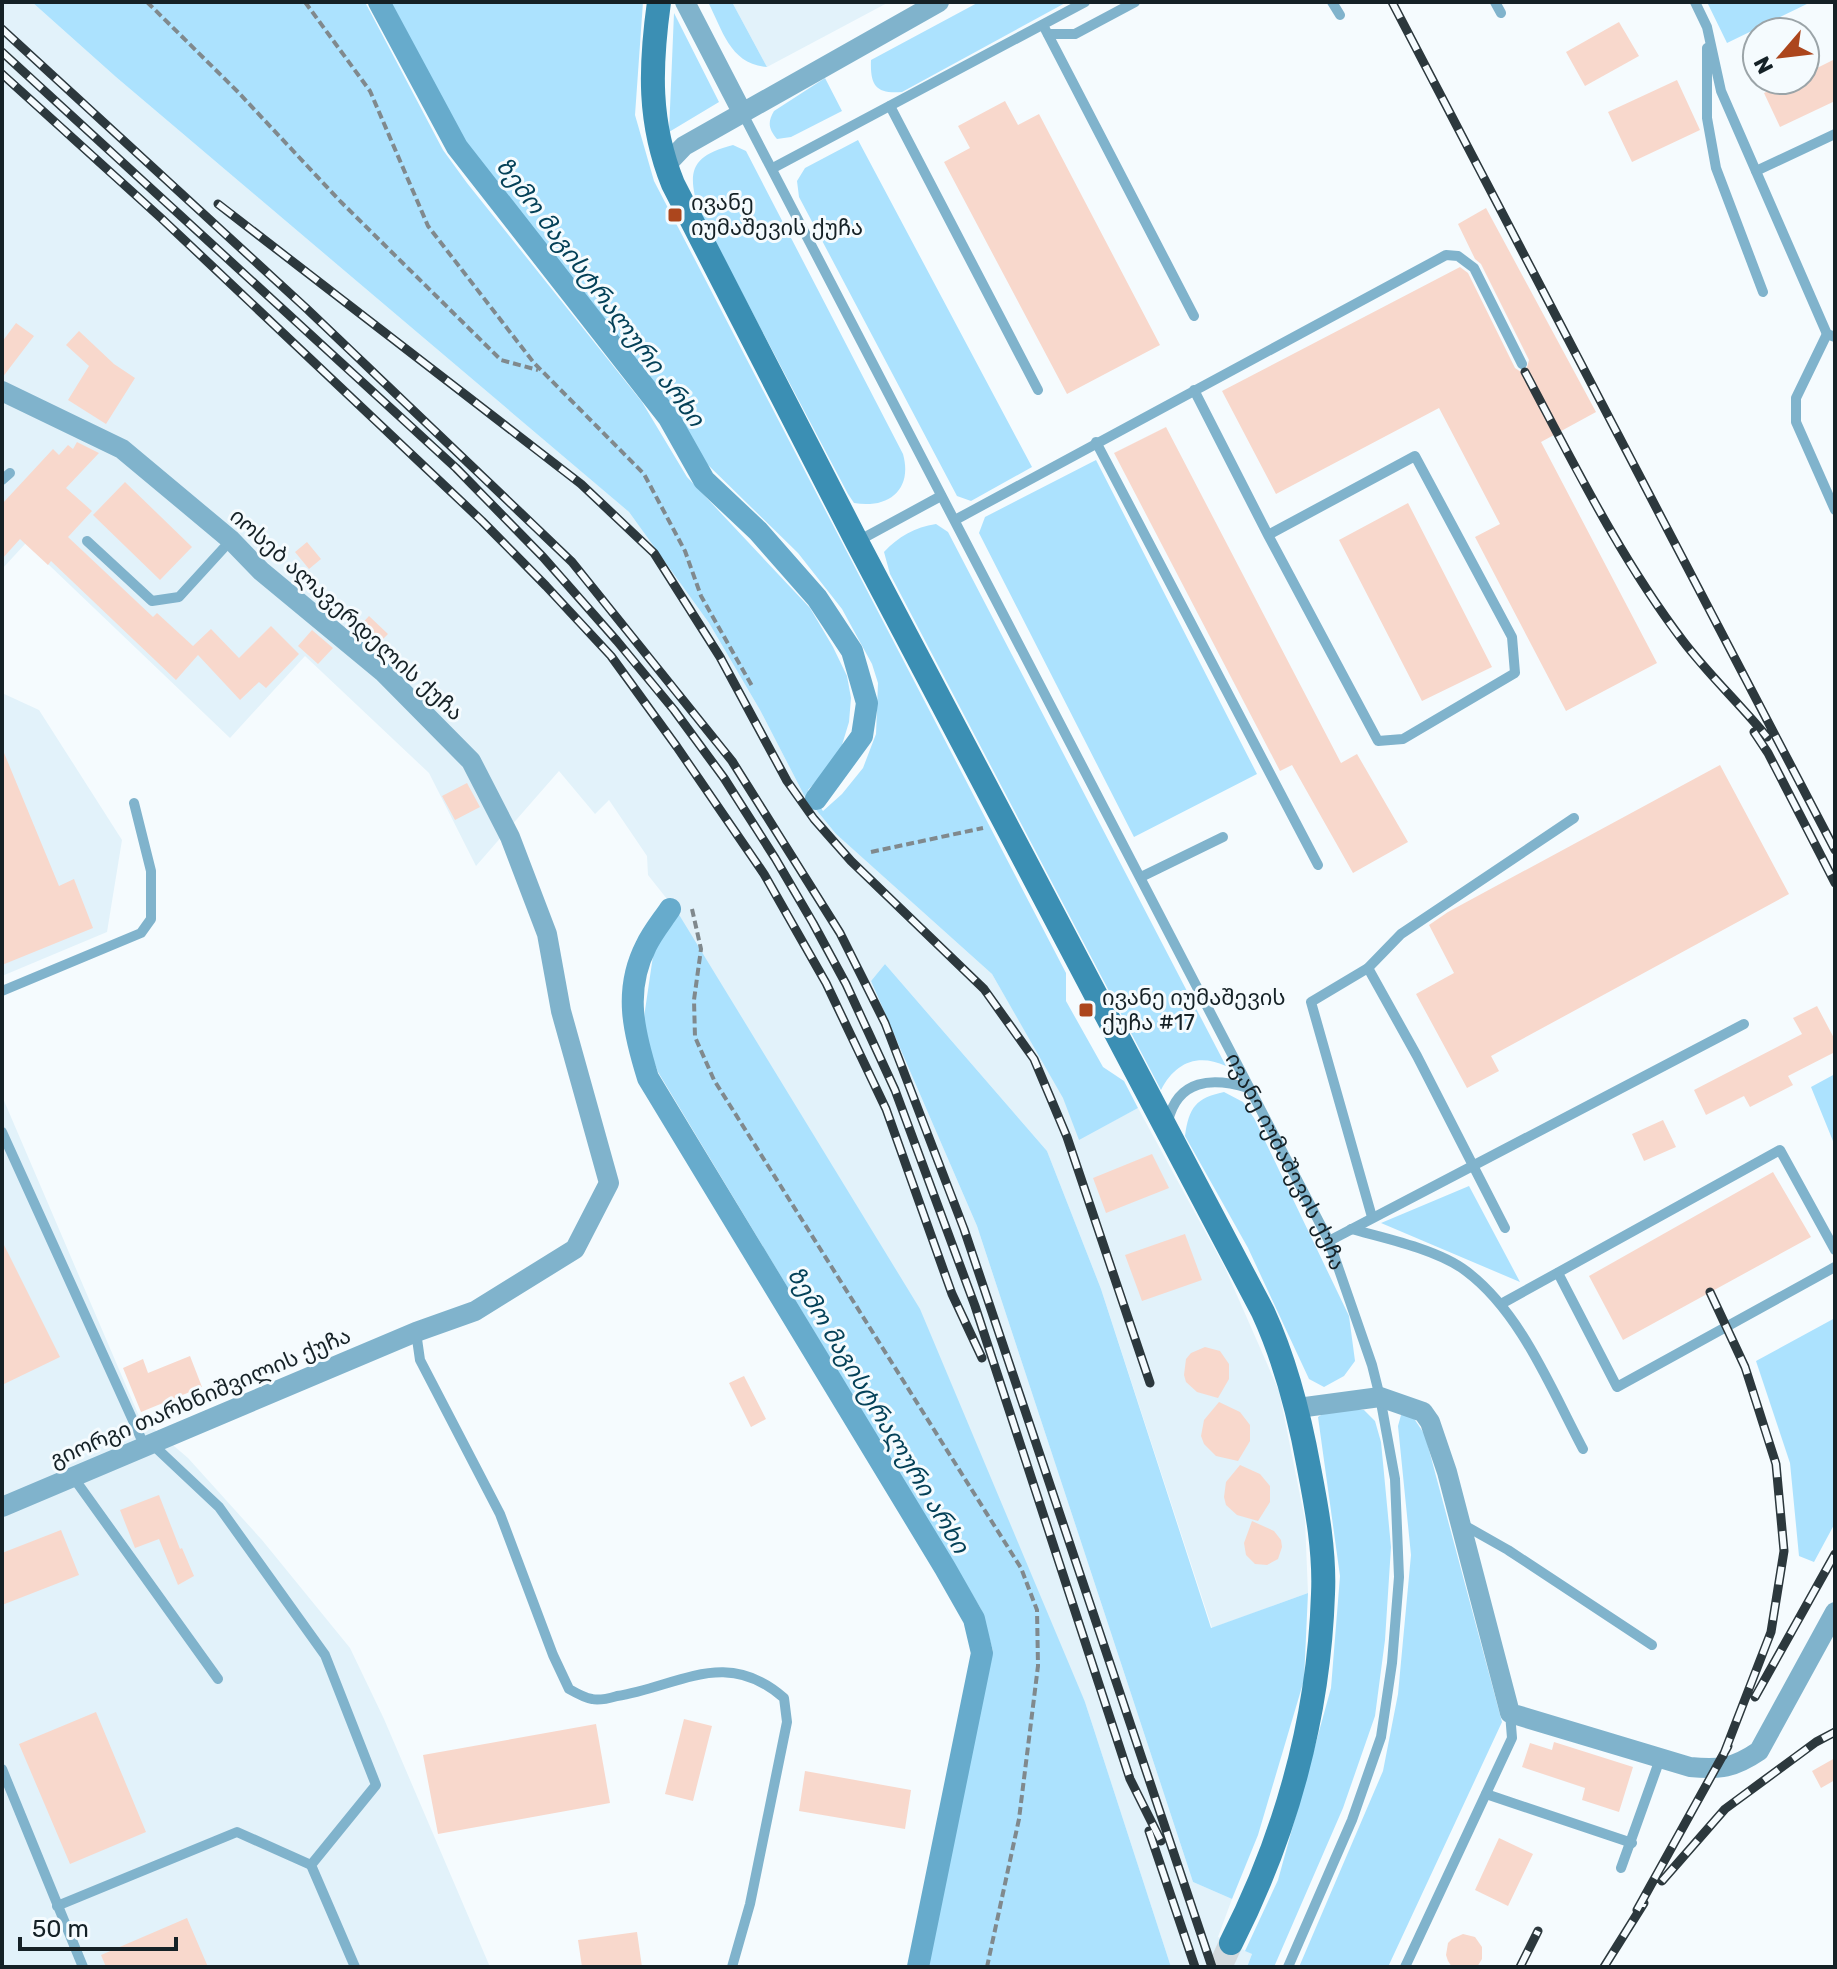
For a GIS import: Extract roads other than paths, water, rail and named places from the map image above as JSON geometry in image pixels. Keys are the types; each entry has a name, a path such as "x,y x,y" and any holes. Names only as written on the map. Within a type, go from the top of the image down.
{"street":[{"path":"659,2 651,61 654,110 665,166 684,208 1165,1131 1263,1312 1278,1344 1298,1408 1316,1507 1321,1555 1323,1592 1317,1677 1282,1828 1256,1895 1231,1943"},
{"name":"ივანე იუმაშევის ქუჩა","path":"685,2 742,112"},
{"path":"665,166 684,146 939,2"},
{"name":"იოსებ ალავერდელის ქუჩა","path":"2,391 122,449 231,540 261,571 383,672 471,761 510,837 547,934 561,1011 609,1183 575,1249 475,1311 416,1332"},
{"name":"გიორგი თარხნიშვილის ქუჩა","path":"2,1507 416,1332"},
{"path":"1298,1408 1380,1397 1423,1412 1430,1422 1444,1461 1510,1713 1690,1767 1715,1770 1740,1764 1759,1751 1835,1612"}],"lane":[{"path":"773,168 1045,29 1085,2"},
{"path":"1045,29 1075,34 1135,2"},
{"path":"1332,2 1340,15"},
{"path":"1495,2 1501,13"},
{"path":"1695,2 1707,27 1721,91 1831,336 1796,398 1796,422 1835,510"},
{"path":"1707,27 1707,118 1716,168 1763,292"},
{"path":"1045,29 1194,316"},
{"path":"890,106 1038,390"},
{"name":"ივანე იუმაშევის ქუჩა","path":"742,112 1329,1241 1372,1365 1395,1479 1399,1577 1386,1707 1381,1737 1352,1820 1288,1967"},
{"path":"1756,171 1835,134"},
{"path":"955,520 1446,255 1458,256 1474,268 1522,364"},
{"path":"1194,390 1268,535 1378,741 1403,739 1515,673 1512,637 1415,456 1268,535"},
{"path":"1096,442 1318,865"},
{"path":"857,542 941,496"},
{"path":"87,541 152,601 179,597 231,540"},
{"path":"2,991 141,933 151,919 151,871 134,803"},
{"path":"1372,1217 1311,1002 1368,968 1401,934 1574,818"},
{"path":"1141,877 1223,837"},
{"path":"1368,968 1505,1228"},
{"path":"1329,1241 1744,1024"},
{"path":"1165,1131 1175,1101 1198,1084 1229,1082 1248,1088"},
{"path":"2,1132 148,1445 219,1507 325,1655 376,1785 311,1865"},
{"path":"1501,1304 1780,1150 1835,1250"},
{"path":"1351,1229 1413,1245 1465,1269 1511,1315 1583,1449"},
{"path":"1558,1273 1617,1387 1835,1267"},
{"path":"416,1332 420,1360 500,1514 553,1655 569,1689 594,1700 630,1694 683,1677 727,1671 768,1683 784,1698 787,1722 750,1904 732,1967"},
{"path":"73,1477 218,1679"},
{"path":"1460,1523 1508,1550 1652,1645"},
{"path":"1405,1967 1512,1738 1510,1713"},
{"path":"1621,1868 1660,1759"},
{"path":"2,1769 83,1967"},
{"path":"1486,1794 1632,1843"},
{"path":"57,1906 237,1832 311,1865 355,1967"}],"waterway":[{"name":"ზემო მაგისტრალური არხი","path":"379,2 457,147 669,418 704,480 758,531 817,598 852,651 867,703 862,736 816,799"},
{"name":"ზემო მაგისტრალური არხი","path":"670,909 648,941 635,979 635,1028 648,1078 945,1568 974,1619 982,1653 918,1967"}],"tunnel":[{"path":"1220,1967 1231,1943"}],"railway":[{"path":"1392,2 1835,850"},
{"path":"2,29 307,309 572,562 732,761 840,933 885,1023 964,1229 1212,1967"},
{"path":"2,52 456,468 543,557 617,641 674,710 724,778 813,923 846,984 895,1090 975,1306 1130,1779 1161,1841"},
{"path":"2,74 161,218 482,521 611,656 764,874 826,983 886,1109 952,1294 982,1358"},
{"path":"218,204 581,484 654,553 720,657 787,781 814,819 851,861 984,989 1034,1059 1067,1137 1150,1383"},
{"path":"1525,372 1599,510 1660,609 1693,653 1767,737"},
{"path":"1754,732 1768,753 1835,883"},
{"path":"1710,1292 1745,1367 1776,1464 1784,1551 1771,1632 1723,1756"},
{"path":"1755,1697 1835,1554"},
{"path":"1662,1881 1725,1809 1816,1742 1835,1732"},
{"path":"1637,1910 1728,1746"},
{"path":"1149,1831 1195,1967"},
{"path":"1604,1967 1644,1903"},
{"path":"1520,1967 1538,1931"}],"place":[{"name":"ივანე იუმაშევის ქუჩა","path":"675,215"},
{"name":"ივანე იუმაშევის ქუჩა #17","path":"1086,1010"}]}
